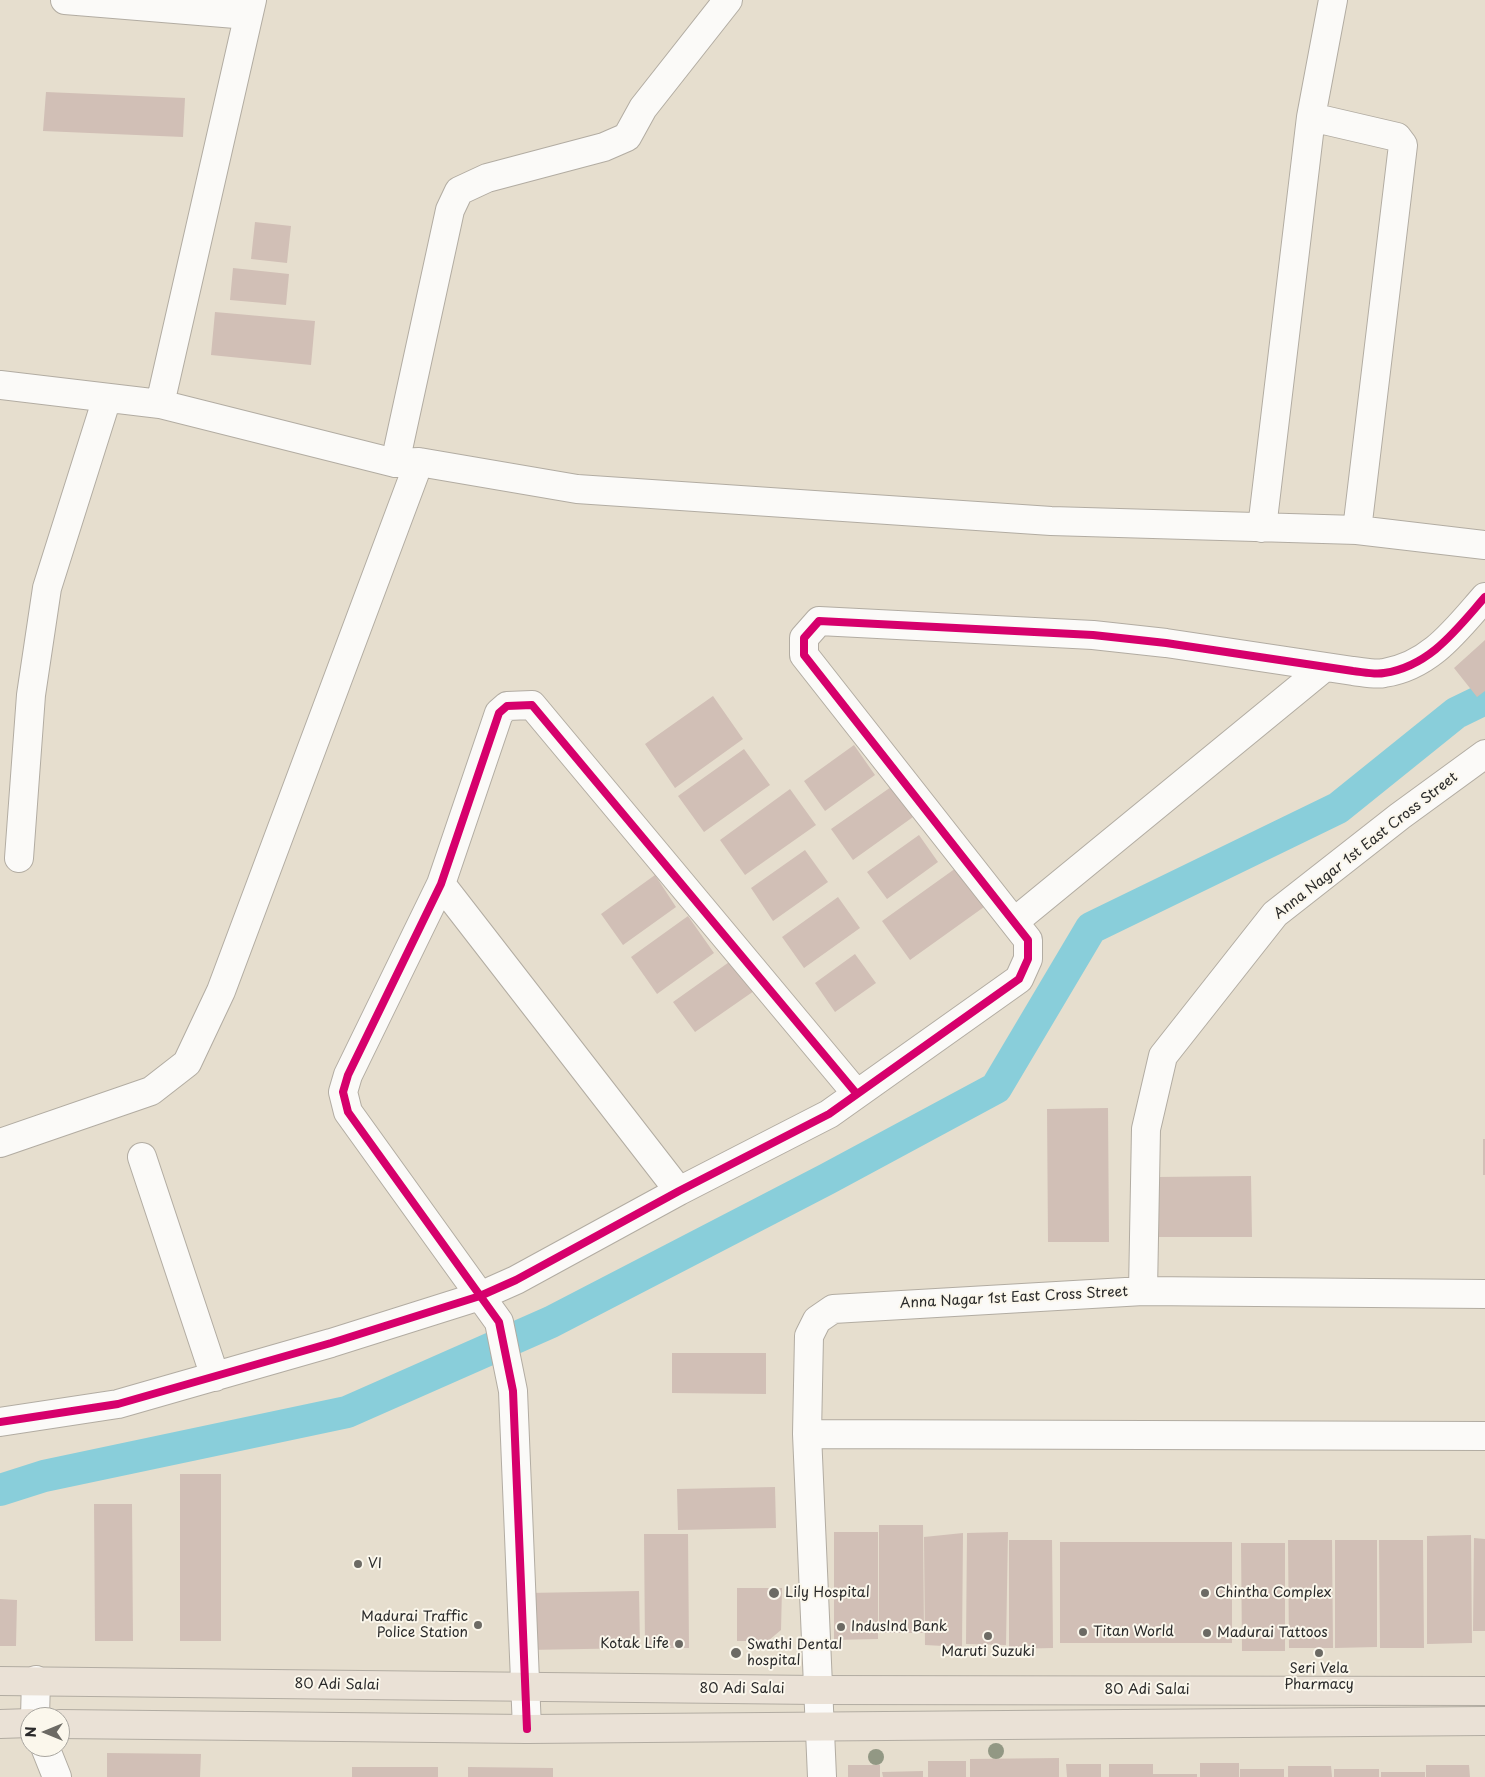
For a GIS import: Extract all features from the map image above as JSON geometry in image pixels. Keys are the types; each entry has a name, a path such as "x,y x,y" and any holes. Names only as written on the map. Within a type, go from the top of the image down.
{"main road":[{"name":"80 Adi Salai","path":"0,1681 817,1690 1485,1690"},
{"path":"70,1724 528,1729 1485,1721"},
{"path":"0,1724 20,1723"}],"street":[{"path":"64,0 250,8 160,404"},
{"path":"0,1143 151,1091 187,1063 221,991 407,463 450,210 459,191 487,178 604,147 627,137 643,108 728,0"},
{"path":"1262,528 1311,117 1333,0"},
{"path":"1311,117 1397,137 1403,145 1357,530"},
{"path":"0,385 160,404 407,463 577,489 1051,521 1357,530 1485,545"},
{"path":"19,858 31,695 47,588 107,398"},
{"path":"1,1416 118,1404 215,1377 480,1296 516,1280 679,1191 829,1114 1019,979 1028,959 1028,940 804,655 804,638 819,622 1093,635 1166,643 1325,667 1384,673 1422,661 1444,644 1485,597"},
{"path":"1014,922 1325,667"},
{"path":"528,1729 524,1688 513,1391 499,1322 348,1112 343,1092 348,1075 441,884 499,713 507,706 532,706 856,1093"},
{"name":"Anna Nagar 1st East Cross Street","path":"822,1777 807,1434 809,1336 817,1320 833,1309 1143,1291 1146,1129 1163,1056 1274,914 1400,816 1485,754"},
{"path":"441,884 679,1191"},
{"path":"142,1157 215,1377"},
{"path":"1143,1291 1485,1294"},
{"path":"807,1434 1485,1436"},
{"path":"35,1707 36,1680"},
{"path":"49,1757 57,1777"}],"building":[{"path":"46,92 185,98 183,137 43,131"},
{"path":"255,222 291,226 287,263 251,259"},
{"path":"233,268 289,274 286,305 230,300"},
{"path":"215,312 315,321 311,365 211,355"},
{"path":"1485,640 1485,691 1477,697 1454,668"},
{"path":"713,696 743,739 675,788 645,744"},
{"path":"854,745 875,775 825,811 804,781"},
{"path":"744,749 770,785 704,832 678,796"},
{"path":"891,787 913,817 853,860 831,829"},
{"path":"790,789 816,825 745,875 720,840"},
{"path":"919,835 938,862 887,899 867,872"},
{"path":"805,850 828,882 773,921 751,888"},
{"path":"956,868 984,907 910,960 882,921"},
{"path":"655,875 676,907 623,945 601,914"},
{"path":"838,897 860,928 804,968 782,937"},
{"path":"688,916 714,953 657,994 631,957"},
{"path":"855,954 876,983 835,1012 815,983"},
{"path":"732,960 754,991 695,1032 673,1002"},
{"path":"1108,1108 1109,1242 1048,1242 1047,1109"},
{"path":"1483,1139 1485,1139 1485,1175 1483,1175"},
{"path":"1251,1176 1252,1237 1157,1237 1157,1177"},
{"path":"672,1353 766,1353 766,1394 672,1393"},
{"path":"180,1474 221,1474 221,1641 180,1641"},
{"path":"775,1487 776,1528 678,1530 677,1489"},
{"path":"94,1504 132,1504 133,1641 95,1641"},
{"path":"879,1525 923,1525 924,1633 879,1633"},
{"path":"834,1532 878,1532 878,1639 834,1640"},
{"path":"1008,1532 1006,1645 966,1644 967,1533"},
{"path":"963,1533 962,1647 925,1645 924,1537"},
{"path":"644,1534 688,1534 689,1648 645,1648"},
{"path":"1471,1535 1472,1643 1427,1644 1427,1536"},
{"path":"1474,1538 1485,1539 1485,1631 1473,1631"},
{"path":"1009,1540 1052,1540 1053,1648 1009,1649"},
{"path":"1288,1540 1332,1540 1333,1648 1289,1648"},
{"path":"1335,1540 1377,1540 1377,1647 1335,1648"},
{"path":"1379,1540 1423,1540 1424,1648 1380,1648"},
{"path":"1060,1542 1232,1542 1232,1643 1060,1643"},
{"path":"1241,1543 1285,1543 1285,1651 1242,1651"},
{"path":"737,1588 782,1588 781,1630 768,1641 737,1641"},
{"path":"639,1591 640,1648 528,1650 527,1593"},
{"path":"0,1599 17,1600 16,1646 0,1646"},
{"path":"107,1753 201,1754 200,1777 107,1777"},
{"path":"1059,1758 1059,1777 970,1777 970,1759"},
{"path":"928,1761 966,1761 966,1777 928,1777"},
{"path":"1200,1763 1239,1763 1239,1777 1200,1777"},
{"path":"1066,1764 1101,1764 1101,1777 1067,1777"},
{"path":"1109,1764 1153,1764 1153,1774 1197,1774 1197,1777 1109,1777"},
{"path":"848,1765 880,1765 880,1777 848,1777"},
{"path":"1426,1765 1469,1765 1470,1777 1426,1777"},
{"path":"1288,1766 1331,1766 1332,1777 1288,1777"},
{"path":"352,1767 438,1767 438,1777 352,1777"},
{"path":"468,1767 553,1768 553,1777 468,1777"},
{"path":"1240,1769 1284,1769 1284,1777 1240,1777"},
{"path":"1334,1769 1379,1769 1379,1777 1334,1777"},
{"path":"923,1771 923,1777 883,1777 882,1772"},
{"path":"1381,1772 1425,1772 1425,1777 1381,1777"}],"waterway":[{"path":"0,1490 44,1476 347,1412 551,1322 827,1179 996,1088 1091,928 1338,808 1456,713 1485,699"}],"cycle path":[{"path":"0,1422 118,1404 331,1343 480,1296 516,1280 679,1191 829,1114 1019,979 1028,959 1028,940 804,655 804,638 819,621 1093,635 1166,643 1377,674 1400,669 1429,655 1452,634 1485,597"},
{"path":"527,1729 513,1391 499,1322 348,1112 343,1092 348,1075 441,884 499,713 507,706 532,705 856,1093"}],"place":[{"name":"VI","path":"358,1564"},
{"name":"Lily Hospital","path":"774,1593"},
{"name":"Chintha Complex","path":"1205,1593"},
{"name":"Madurai Traffic Police Station","path":"478,1625"},
{"name":"IndusInd Bank","path":"841,1627"},
{"name":"Titan World","path":"1083,1632"},
{"name":"Madurai Tattoos","path":"1207,1633"},
{"name":"Maruti Suzuki","path":"988,1636"},
{"name":"Kotak Life","path":"679,1644"},
{"name":"Swathi Dental hospital","path":"736,1653"},
{"name":"Seri Vela Pharmacy","path":"1319,1653"}]}
